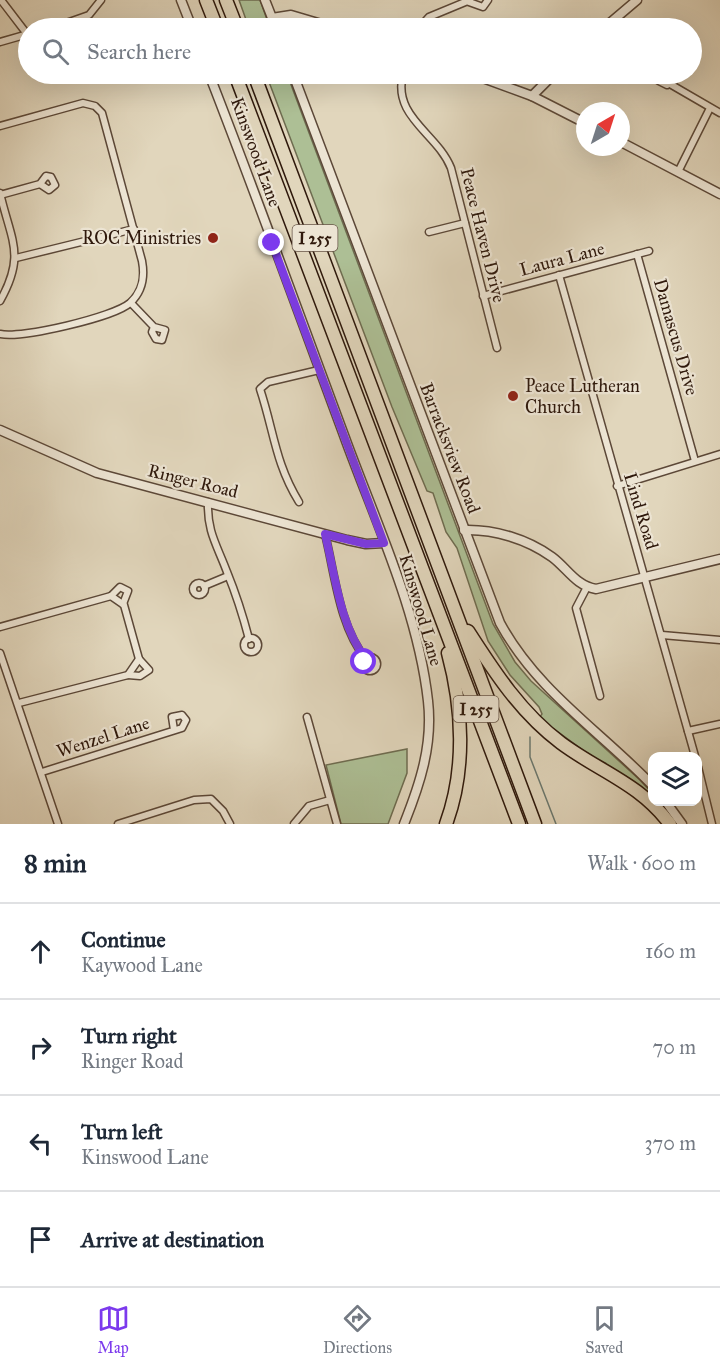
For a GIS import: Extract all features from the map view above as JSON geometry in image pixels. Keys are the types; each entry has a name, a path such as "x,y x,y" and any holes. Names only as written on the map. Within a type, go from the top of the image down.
{"highway":[{"path":"206,0 213,18"},
{"path":"226,0 233,18"},
{"name":"I 255","path":"238,84 519,824"},
{"name":"I 255","path":"258,84 535,824"},
{"path":"431,594 456,686 460,723 456,783 446,824"},
{"path":"454,610 500,681 528,714 562,743 640,792 670,824"}],"street":[{"path":"1,0 18,21"},
{"path":"80,18 89,15 101,0"},
{"path":"181,0 188,18"},
{"path":"265,0 272,18 291,15 301,18"},
{"path":"428,18 438,12 470,1 483,7 488,0"},
{"path":"616,18 637,0"},
{"path":"0,42 18,37"},
{"name":"Kinswood Lane","path":"213,84 384,543 414,633 428,701 430,732 426,759 404,824"},
{"name":"Barracksview Road","path":"297,84 500,623 530,669 557,699 648,781"},
{"name":"Peace Haven Drive","path":"400,84 403,103 415,122 446,157 497,348"},
{"path":"499,84 532,96 576,118"},
{"path":"532,96 544,84"},
{"path":"670,84 720,113"},
{"path":"0,126 83,103 95,106 102,113 134,229 144,279 138,294 130,303 113,313 14,336 0,334"},
{"path":"678,172 710,108"},
{"path":"630,147 720,194"},
{"path":"0,301 14,276 16,258 0,194 40,184"},
{"path":"429,232 465,223"},
{"path":"16,258 134,229"},
{"name":"Laura Lane","path":"483,296 649,251"},
{"name":"Damascus Drive","path":"637,255 695,461"},
{"name":"Lind Road","path":"559,275 694,752"},
{"path":"130,303 154,327"},
{"path":"299,502 278,461 268,413 260,389 268,382 319,370"},
{"name":"Ringer Road","path":"0,430 82,468 325,534 366,544 384,543"},
{"path":"617,486 720,454"},
{"path":"208,501 207,522 249,639"},
{"path":"464,530 494,532 535,547 554,558 587,587 609,588 720,560"},
{"path":"325,534 347,621 354,642 366,659"},
{"path":"204,586 228,576"},
{"path":"0,627 111,596 120,587 124,588 128,591 123,604 139,659 149,670 140,676 128,675 19,703"},
{"path":"587,587 576,608 600,696"},
{"path":"111,596 123,604"},
{"path":"662,635 720,640"},
{"path":"0,653 19,703 58,824"},
{"path":"128,675 136,667 139,659"},
{"path":"307,717 337,824"},
{"path":"688,731 720,724"},
{"name":"Wenzel Lane","path":"42,772 174,730"},
{"path":"702,783 712,824"},
{"path":"118,824 194,800 211,799 223,811 230,824"},
{"path":"294,824 309,807 330,800"},
{"path":"669,806 682,824"},
{"path":"141,817 144,824"}],"green space":[{"path":"239,0 260,0 266,18 245,18"},
{"path":"270,84 291,84 493,624 515,662 531,681 640,780 648,789 648,794 633,781 587,753 539,718 542,714 539,707 510,675 488,641 457,548 446,532 433,493 427,491 392,407"},
{"path":"407,749 407,773 388,824 341,824 326,765"}],"waterway":[{"path":"530,737 530,757 556,824"}],"place":[{"name":"ROC Ministries","path":"213,238"},
{"name":"Peace Lutheran Church","path":"513,396"}],"route":[{"path":"272,243 384,543 366,544 325,534 347,621 358,650 366,659 364,662"}]}
